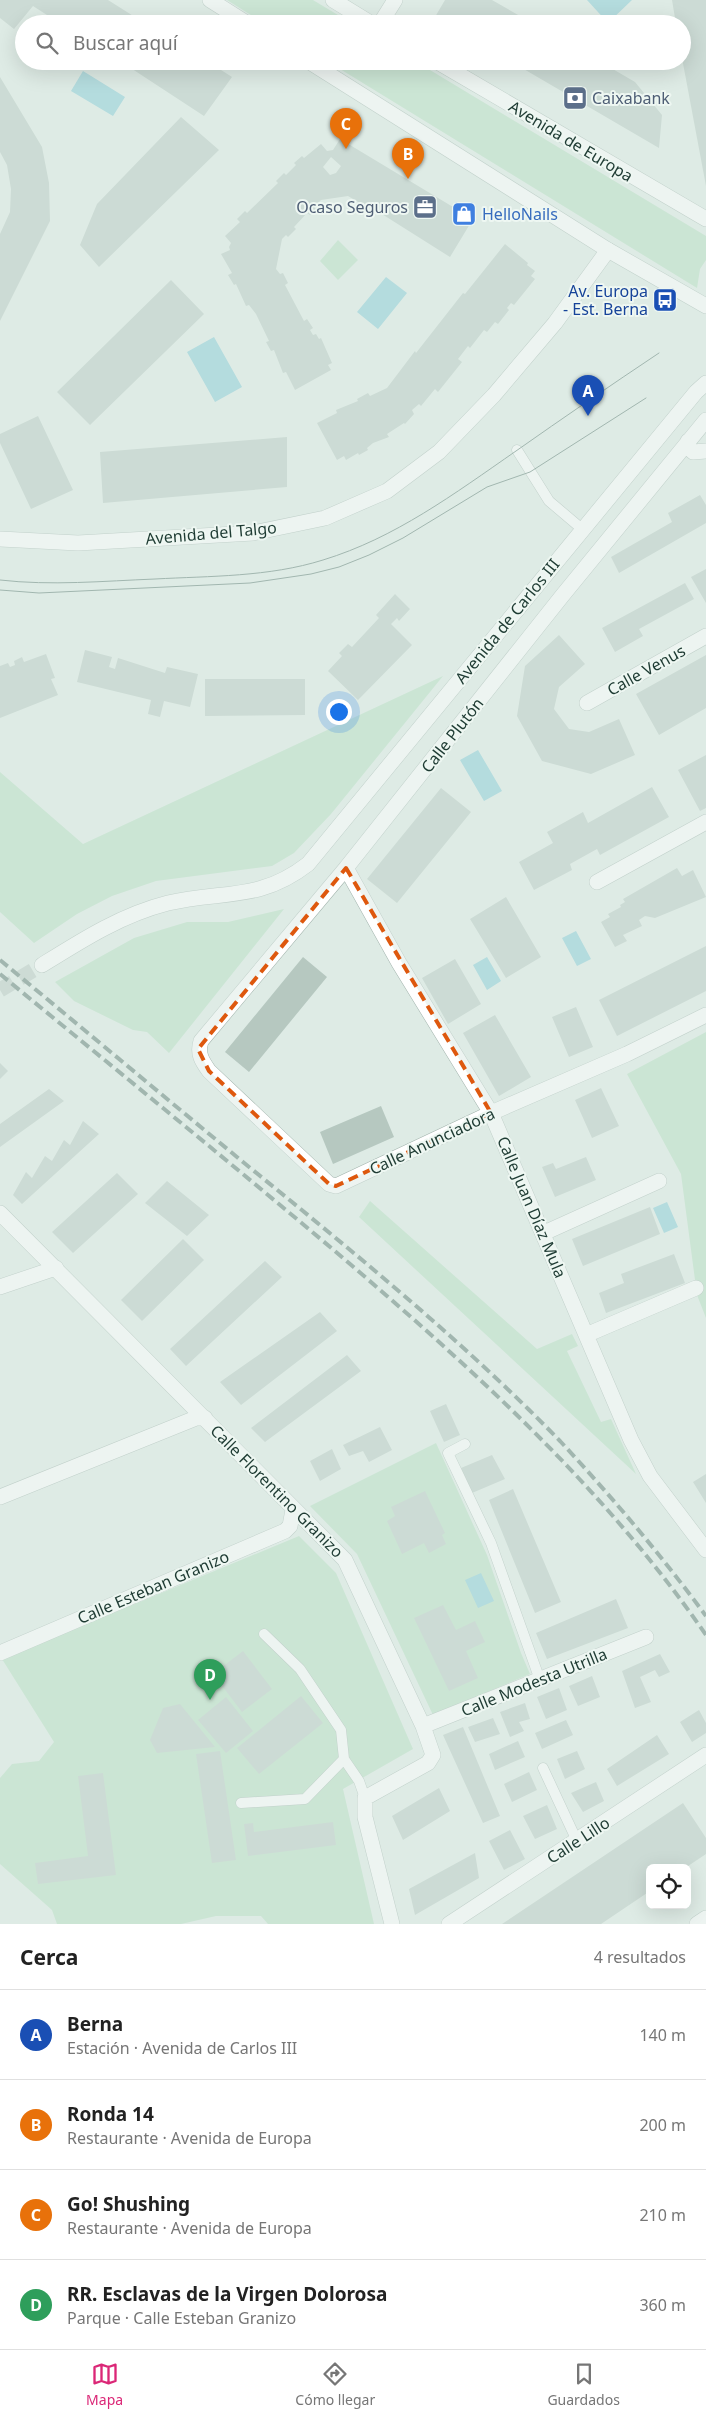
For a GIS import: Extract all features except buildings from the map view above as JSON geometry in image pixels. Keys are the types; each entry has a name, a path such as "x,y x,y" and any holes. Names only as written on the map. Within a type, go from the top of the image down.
{"street":[{"path":"210,0 234,15"},
{"path":"333,0 357,15"},
{"path":"386,15 395,0"},
{"path":"322,70 608,250 706,306"},
{"name":"Avenida de Europa","path":"451,70 706,220"},
{"name":"Avenida del Talgo","path":"0,539 78,542 254,533 325,518 387,491 440,452 494,395 555,323 608,250"},
{"name":"Avenida de Carlos III","path":"42,965 98,931 144,910 189,899 246,893 269,888 297,873 320,851 582,529 701,387 706,374"},
{"name":"Calle Plutón","path":"198,1049 207,1034 346,868 706,420"},
{"path":"688,441 688,447 693,452 706,451"},
{"name":"Calle Venus","path":"587,703 706,636"},
{"path":"597,882 706,822"},
{"name":"Calle Juan Díaz Mula","path":"346,868 399,963 491,1113 631,1440 650,1476 706,1550"},
{"name":"Calle Anunciadora","path":"198,1049 201,1059 209,1071 329,1184 336,1186 491,1113 627,1054 706,1015"},
{"path":"544,1233 659,1181"},
{"name":"Calle Florentino Granizo","path":"0,1213 205,1418 293,1510 345,1560 423,1726 433,1754 428,1763 365,1798"},
{"path":"0,1287 56,1268"},
{"path":"586,1335 701,1286"},
{"path":"0,1497 196,1418 205,1418"},
{"name":"Calle Esteban Granizo","path":"0,1653 285,1531 290,1526 293,1510"},
{"name":"Calle Modesta Utrilla","path":"423,1726 646,1637"},
{"name":"Calle Lillo","path":"449,1924 706,1755"},
{"path":"365,1798 366,1817 392,1924"},
{"path":"697,1924 706,1918"}],"lane":[{"path":"516,450 549,501 582,529"},
{"path":"465,1444 448,1453 491,1543 540,1680"},
{"path":"264,1634 300,1669 341,1730 344,1758 352,1768 365,1798"},
{"path":"241,1803 305,1799 344,1758"},
{"path":"543,1768 577,1840"}],"highlighted area":[{"path":"346,868 491,1113 336,1186 329,1184 209,1071 198,1049"}],"green space":[{"path":"227,0 313,0 338,15 251,15"},
{"path":"342,70 430,70 706,236 706,260 700,269 697,288"},
{"path":"338,240 358,260 338,280 320,261"},
{"path":"443,676 331,814 294,853 272,866 156,881 112,896 77,914 34,943 0,912 0,772 83,844"},
{"path":"284,909 169,1053 147,1032 133,1030 74,1001 55,982 134,938 187,922 228,922"},
{"path":"706,1032 706,1318 697,1295 681,1174 627,1074"},
{"path":"370,1201 537,1349 572,1334 578,1346 567,1351 601,1422 611,1419 636,1474 359,1217"},
{"path":"436,1443 487,1555 530,1674 433,1715 357,1554 310,1506"},
{"path":"299,1536 336,1573 413,1749 343,1789 374,1924 268,1924 261,1916 216,1916 181,1924 57,1924 52,1910 0,1864 0,1778 12,1764 39,1761 54,1742 2,1659"}],"water":[{"path":"587,0 632,0 616,15 601,15"},
{"path":"83,71 125,97 113,116 71,91"},
{"path":"386,277 407,293 378,329 357,312"},
{"path":"214,337 242,387 215,402 187,352"},
{"path":"478,750 502,791 484,801 460,760"},
{"path":"576,931 591,959 577,966 562,938"},
{"path":"487,957 501,981 487,990 473,965"},
{"path":"667,1202 678,1227 664,1233 653,1208"},
{"path":"481,1573 494,1601 478,1608 465,1580"}],"tunnel":[{"path":"0,990 42,965"}],"tram line":[{"path":"0,580 58,583 218,576 282,570 323,560 375,540 447,499 659,353"},
{"path":"0,590 39,593 250,583 311,574 339,567 403,538 487,487 530,472 646,398"}],"railway":[{"path":"0,960 406,1297 484,1367 560,1441 598,1483 654,1549 706,1616"},
{"path":"0,974 323,1241 478,1378 576,1475 622,1526 665,1579 706,1635"}],"place":[{"name":"Caixabank","path":"575,98"},
{"name":"Go! Shushing","path":"346,149"},
{"name":"Ronda 14","path":"408,179"},
{"name":"Ocaso Seguros","path":"425,207"},
{"name":"HelloNails","path":"464,214"},
{"name":"Av. Europa - Est. Berna","path":"665,300"},
{"name":"Berna","path":"588,416"},
{"name":"RR. Esclavas de la Virgen Dolorosa","path":"210,1700"}]}
